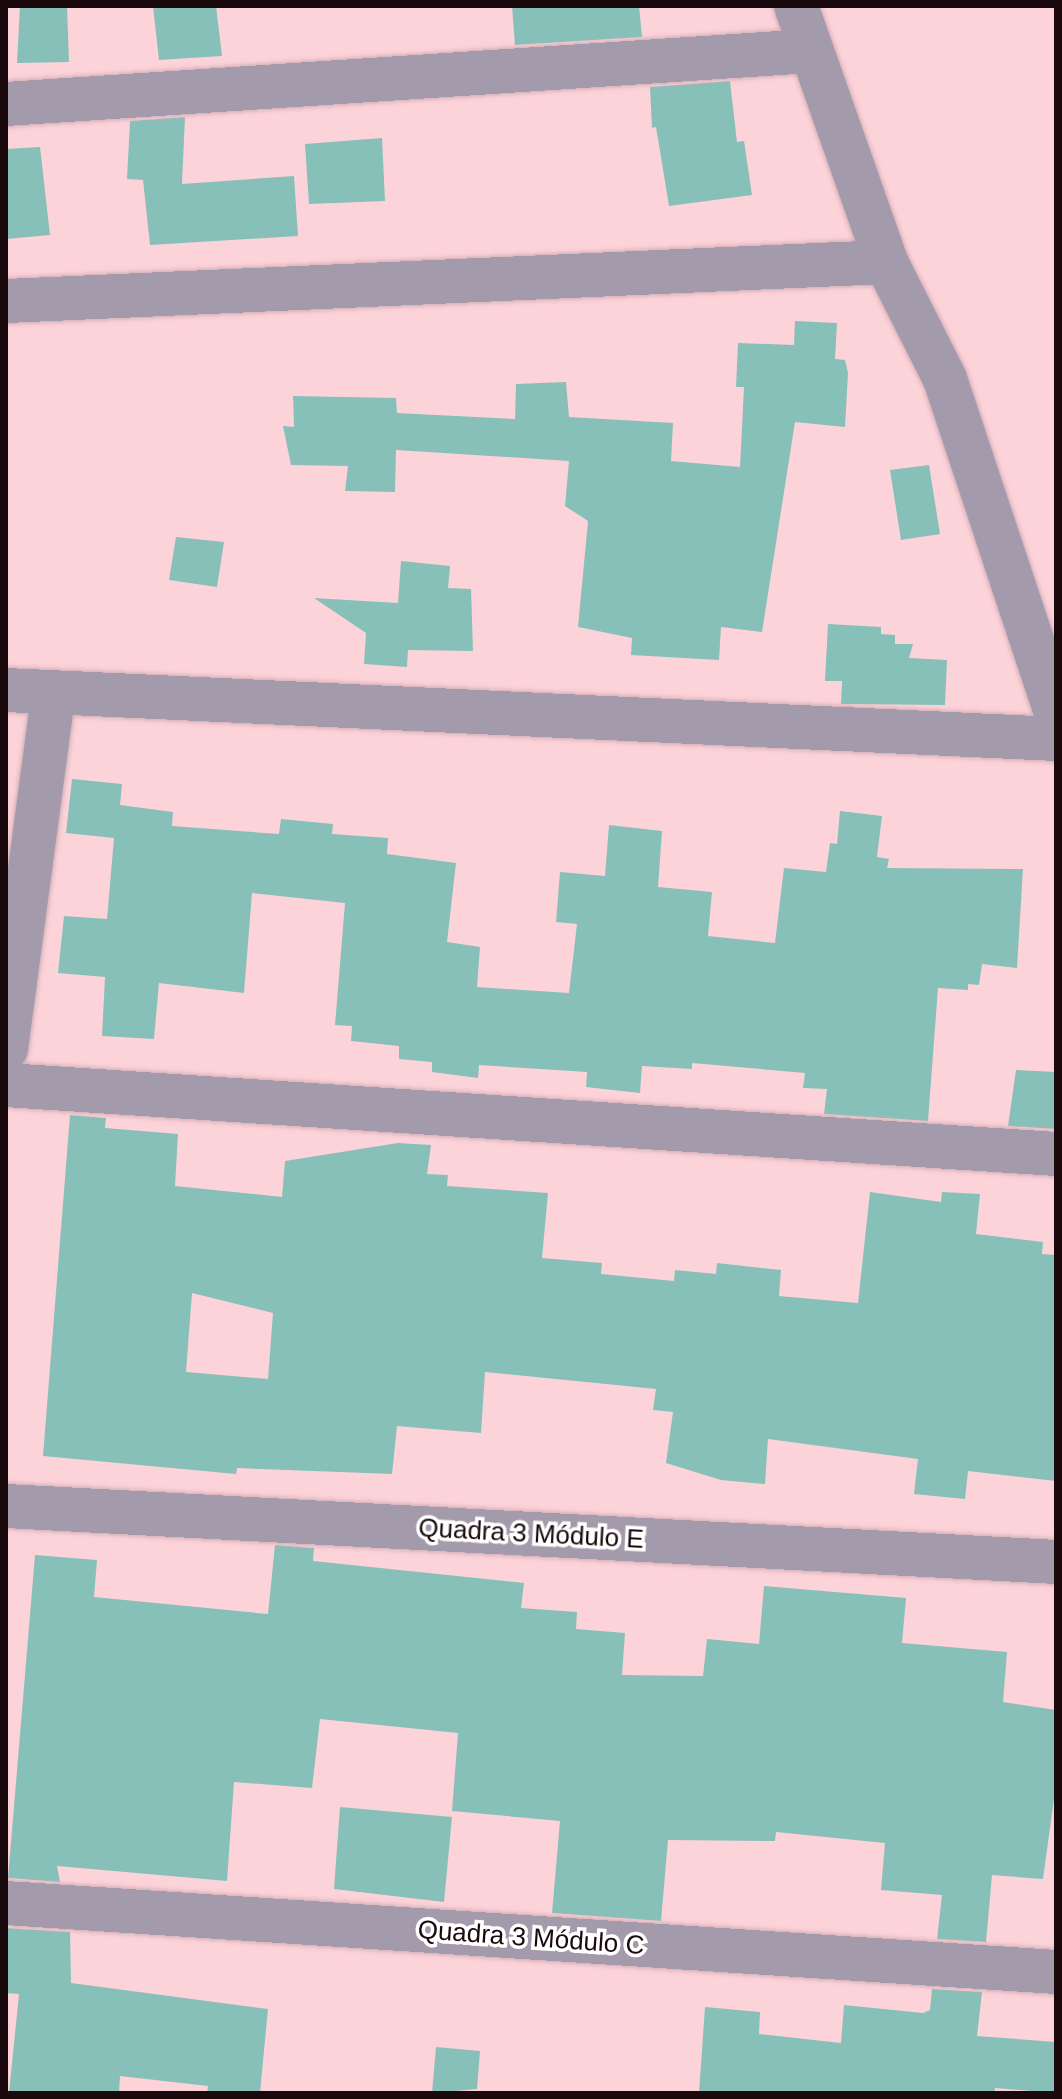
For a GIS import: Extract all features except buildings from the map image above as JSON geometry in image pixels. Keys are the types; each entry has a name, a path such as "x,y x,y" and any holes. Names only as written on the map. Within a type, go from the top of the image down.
{"street":[{"path":"796,6 886,262 945,379 1056,712"},
{"path":"6,104 810,51"},
{"path":"6,301 886,262"},
{"path":"6,690 53,696 1056,739"},
{"path":"6,1049 53,696"},
{"path":"6,1085 1056,1154"},
{"name":"Quadra 3 Módulo E","path":"6,1506 1056,1562"},
{"name":"Quadra 3 Módulo C","path":"6,1903 1056,1972"}]}
